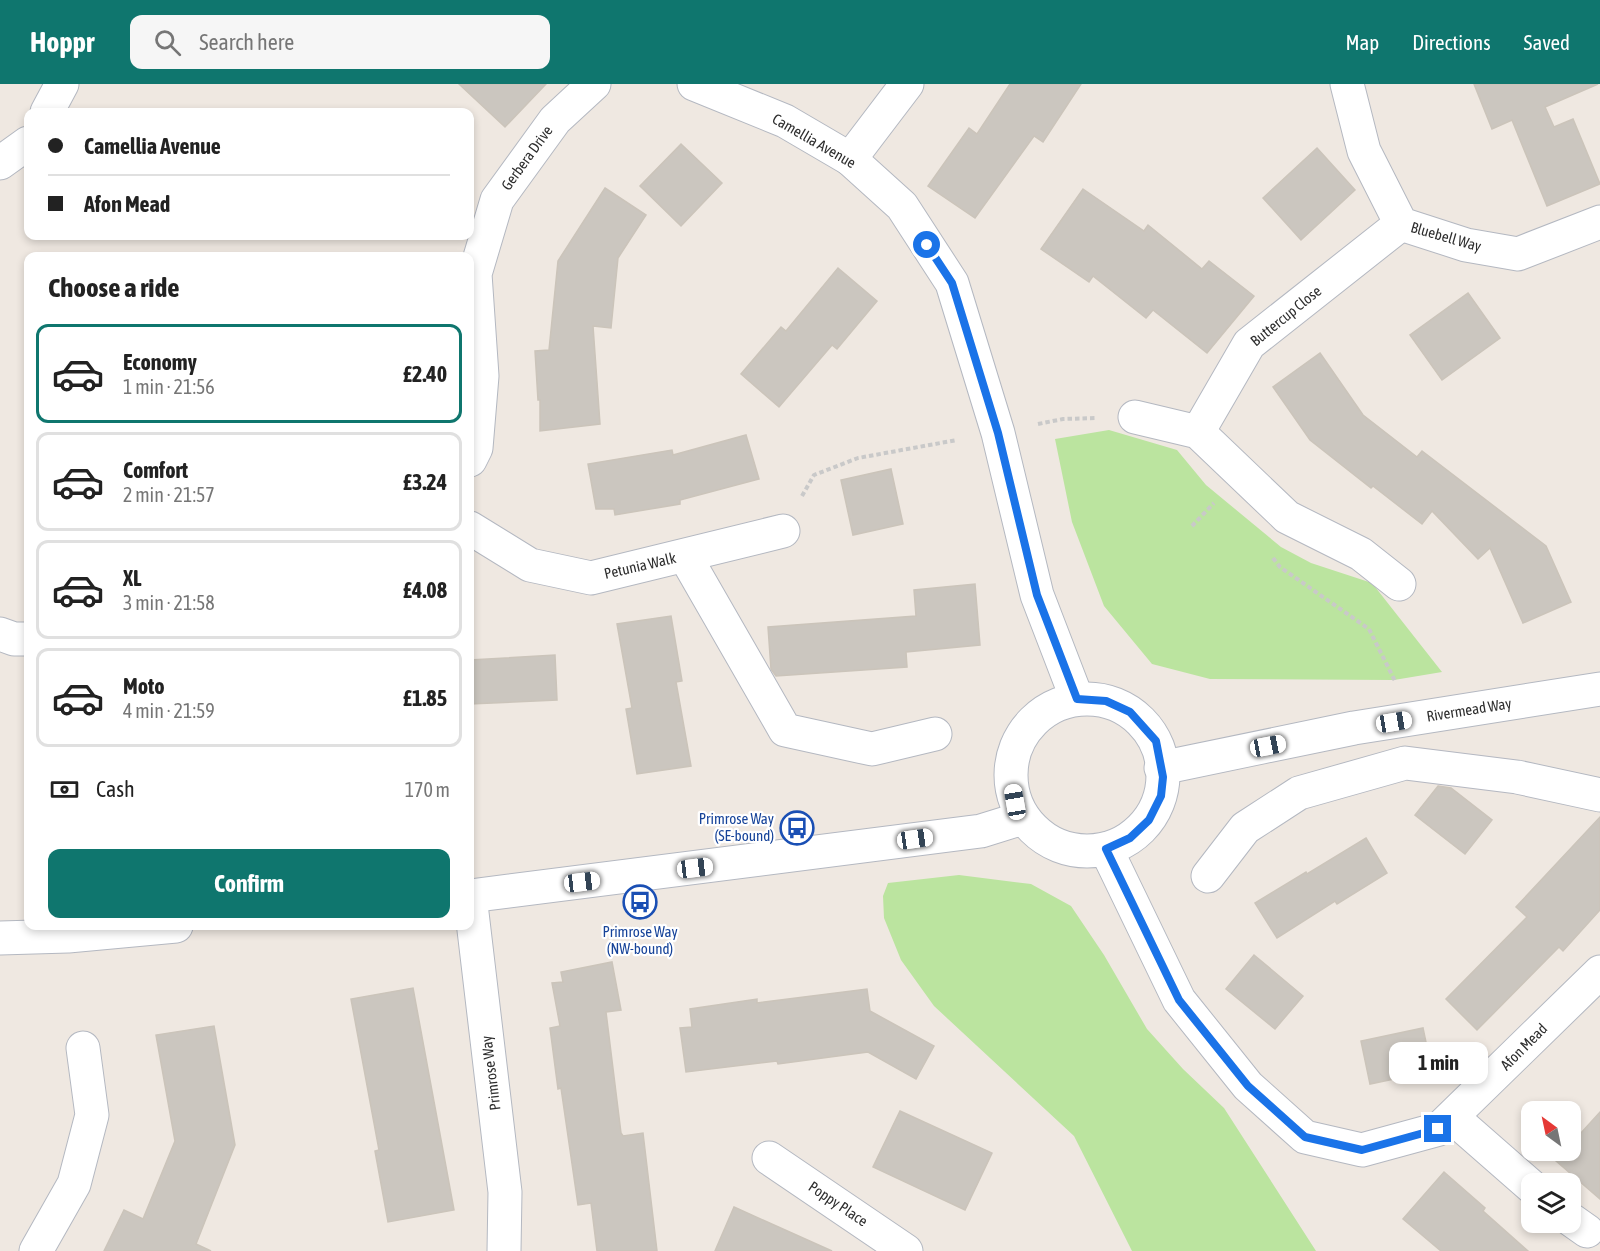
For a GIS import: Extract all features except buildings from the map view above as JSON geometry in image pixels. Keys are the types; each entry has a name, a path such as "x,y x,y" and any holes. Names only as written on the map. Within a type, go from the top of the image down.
{"street":[{"path":"49,108 62,84"},
{"name":"Gerbera Drive","path":"474,452 482,375 475,274 497,200 555,120 594,84"},
{"name":"Camellia Avenue","path":"694,84 785,121 850,159 902,206 952,283 998,433 1037,595 1077,699"},
{"path":"850,159 907,84"},
{"name":"Bluebell Way","path":"1347,84 1364,151 1401,224 1466,245 1518,254 1600,222"},
{"path":"0,163 24,146"},
{"name":"Buttercup Close","path":"1198,432 1249,344 1401,224"},
{"path":"1135,417 1198,432 1287,517 1361,554 1399,584"},
{"name":"Petunia Walk","path":"474,530 530,565 591,578 783,531"},
{"path":"686,556 785,730 872,749 935,734"},
{"path":"0,634 14,639 24,639"},
{"name":"Rivermead Way","path":"1161,768 1354,728 1600,689"},
{"path":"1077,699 1106,701 1130,712 1156,741 1163,777 1161,796 1149,820 1130,838 1106,849 1083,852 1058,846 1042,837 1023,818 1015,802 1010,775 1015,750 1028,726 1052,708 1077,699"},
{"path":"1208,876 1245,828 1299,793 1405,763 1516,777 1600,795"},
{"path":"474,895 981,831 1023,818"},
{"name":"Afon Mead","path":"1106,849 1179,1000 1248,1086 1305,1137 1362,1150 1438,1129 1600,972"},
{"name":"Primrose Way","path":"474,929 506,1192 504,1251"},
{"path":"0,938 68,936 133,930"},
{"path":"36,1251 74,1184 92,1115 83,1048"},
{"path":"1452,1117 1521,1177"},
{"name":"Poppy Place","path":"770,1158 906,1251"}],"path":[{"path":"783,531 814,475 858,458 1063,419 1135,417"},
{"path":"1266,549 1280,567 1369,629 1413,719"}],"green space":[{"path":"1109,430 1177,450 1206,485 1281,547 1311,563 1372,583 1442,672 1394,680 1210,679 1152,664 1104,606 1072,522 1055,439"},
{"path":"959,875 1031,884 1071,906 1104,955 1147,1029 1183,1069 1224,1108 1316,1251 1132,1251 1074,1136 934,1006 901,960 884,918 883,896 888,883"}],"place":[{"name":"Primrose Way (SE-bound)","path":"797,828"},
{"name":"Primrose Way (NW-bound)","path":"640,902"}],"route":[{"path":"927,245 952,283 998,433 1037,595 1077,699 1106,701 1130,712 1156,741 1163,777 1161,796 1149,820 1130,838 1106,849 1179,1000 1248,1086 1305,1137 1362,1150 1438,1129"}]}
